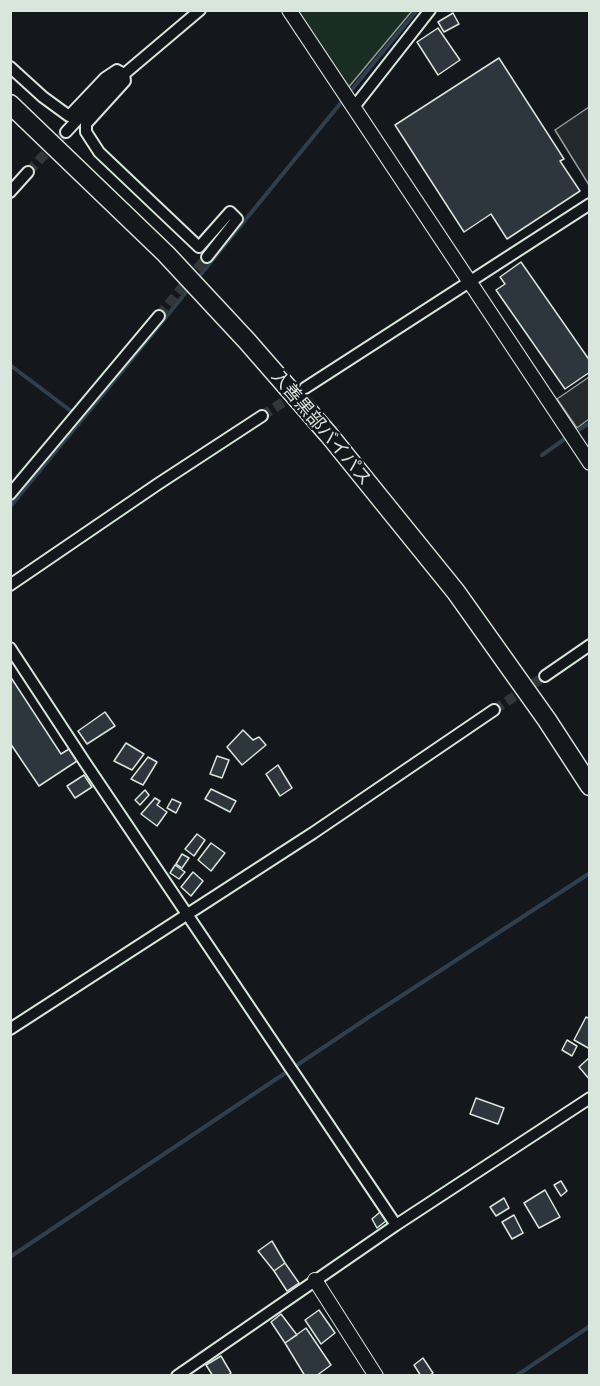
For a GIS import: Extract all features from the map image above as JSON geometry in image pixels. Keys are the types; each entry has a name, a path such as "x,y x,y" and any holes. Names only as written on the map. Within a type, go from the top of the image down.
{"highway":[{"name":"入善黒部バイパス","path":"10,104 166,254 329,435 456,592 547,720 590,786"}],"street":[{"path":"66,132 103,92 200,10"},
{"path":"289,10 590,463"},
{"path":"354,107 430,10"},
{"path":"10,67 43,97 69,116 105,78 117,70 124,75 125,81 86,124 86,132 99,152 199,247 230,212 237,219 207,257"},
{"path":"10,192 27,172"},
{"path":"305,388 590,204"},
{"path":"10,494 159,316"},
{"path":"10,585 262,416"},
{"path":"545,676 590,645"},
{"path":"10,648 396,1225"},
{"path":"10,1029 313,833 494,710"},
{"path":"184,1374 315,1280 590,1098"},
{"path":"315,1280 376,1376"}],"green space":[{"path":"296,11 412,11 348,88"}],"shaded area":[{"path":"589,107 589,185 555,130"},
{"path":"589,377 589,419 577,428 557,399"}],"building":[{"path":"453,13 459,24 444,32 438,22"},
{"path":"438,28 460,60 438,75 417,42"},
{"path":"499,58 564,159 560,161 580,191 507,239 491,214 464,232 395,125"},
{"path":"521,262 590,361 590,372 565,389 496,290 505,284 500,277"},
{"path":"10,676 61,754 69,749 77,761 39,786 10,743"},
{"path":"105,712 115,726 87,744 78,731"},
{"path":"243,730 253,740 259,737 266,745 242,765 227,747"},
{"path":"126,743 144,754 132,770 114,761"},
{"path":"217,756 229,760 222,778 210,774"},
{"path":"148,757 157,762 143,785 131,779"},
{"path":"278,765 292,788 280,796 266,774"},
{"path":"84,775 92,787 75,798 67,786"},
{"path":"211,789 236,801 230,812 205,799"},
{"path":"145,790 149,795 140,805 135,800"},
{"path":"155,798 160,801 157,805 167,812 157,826 141,814"},
{"path":"172,799 181,803 176,813 167,808"},
{"path":"197,834 205,840 194,856 185,849"},
{"path":"211,843 225,853 211,871 198,860"},
{"path":"182,854 189,858 182,868 176,864"},
{"path":"175,865 185,872 179,879 170,873"},
{"path":"193,872 203,881 191,896 181,887"},
{"path":"586,1017 590,1019 590,1049 574,1040"},
{"path":"567,1040 577,1046 572,1056 562,1050"},
{"path":"590,1057 590,1080 579,1067"},
{"path":"476,1098 504,1108 498,1124 470,1114"},
{"path":"561,1181 567,1191 561,1196 554,1185"},
{"path":"545,1190 560,1217 539,1228 524,1203"},
{"path":"504,1198 509,1208 496,1216 490,1207"},
{"path":"380,1212 386,1221 377,1228 372,1219"},
{"path":"514,1215 523,1233 512,1239 502,1222"},
{"path":"272,1241 285,1263 274,1271 258,1251"},
{"path":"285,1263 299,1283 287,1291 274,1271"},
{"path":"319,1310 335,1333 321,1344 305,1320"},
{"path":"281,1314 297,1335 285,1343 271,1322"},
{"path":"306,1328 331,1365 316,1376 305,1376 285,1343"},
{"path":"221,1356 231,1373 227,1376 213,1376 206,1365"},
{"path":"423,1358 433,1373 429,1376 421,1376 414,1365"}],"waterway":[{"path":"349,93 417,10"},
{"path":"197,279 344,99"},
{"path":"10,507 190,287"},
{"path":"10,365 75,414"},
{"path":"575,432 590,423"},
{"path":"542,455 569,436"},
{"path":"10,1257 369,1017 590,873"},
{"path":"516,1376 590,1326"}],"tunnel":[{"path":"28,172 66,132"},
{"path":"159,316 207,257"},
{"path":"262,416 297,393"},
{"path":"494,710 545,676"}]}
